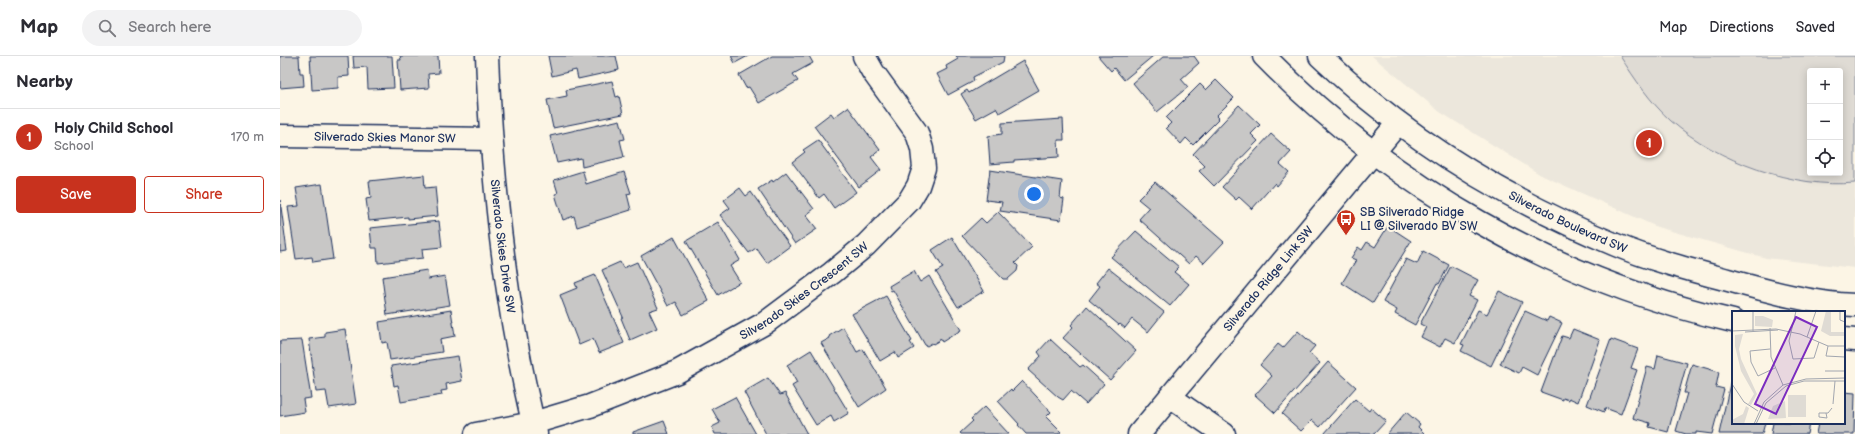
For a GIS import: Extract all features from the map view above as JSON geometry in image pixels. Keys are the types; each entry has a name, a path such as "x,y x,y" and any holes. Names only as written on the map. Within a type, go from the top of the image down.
{"street":[{"name":"Silverado Skies Drive SW","path":"488,56 491,139 502,250 520,356 535,429"},
{"name":"Silverado Skies Crescent SW","path":"476,434 535,429 678,372 765,323 866,245 909,201 918,186 924,168 922,149 917,133 873,72 864,56"},
{"path":"1264,56 1303,94 1373,153 1447,204 1509,239 1594,278 1657,300 1732,321"},
{"name":"Silverado Boulevard SW","path":"1320,56 1339,74 1398,123 1451,160 1526,204 1617,246 1686,269 1758,288 1839,305 1855,305"},
{"name":"Silverado Ridge Link SW","path":"1139,434 1398,123"},
{"name":"Silverado Skies Manor SW","path":"280,136 491,139"},
{"path":"1170,397 1224,434"}],"shaded area":[{"path":"1372,56 1855,56 1855,268 1766,258 1657,227 1541,175 1440,112"},
{"path":"1620,56 1855,56 1855,183 1831,184 1782,177 1733,160 1690,135 1671,121 1663,114 1643,90"}],"building":[{"path":"280,56 299,56 300,73 303,73 304,86 280,88"},
{"path":"310,56 348,56 349,76 338,77 338,88 312,90"},
{"path":"353,56 392,56 394,88 368,89 367,67 354,68"},
{"path":"400,56 438,56 439,73 428,74 429,88 400,90 398,60 401,60"},
{"path":"548,56 616,56 619,70 578,79 576,70 552,76"},
{"path":"731,56 748,56 735,63"},
{"path":"772,56 809,56 813,63 793,74 798,81 759,103 749,87 746,88 739,75"},
{"path":"956,56 1004,56 1003,62 973,77 974,81 948,95 937,74 947,69 946,66 958,59"},
{"path":"1098,56 1153,56 1124,80 1114,68 1111,71"},
{"path":"1164,56 1194,56 1199,63 1181,79 1188,87 1157,112 1133,83"},
{"path":"1023,61 1039,90 999,113 996,108 976,119 961,94 967,90 969,93"},
{"path":"1216,80 1234,98 1216,116 1219,119 1193,145 1186,138 1181,144 1166,128 1171,123 1166,118 1200,84 1206,90"},
{"path":"612,81 616,97 619,96 623,114 553,128 547,100 567,96 566,90"},
{"path":"1239,105 1260,125 1251,134 1258,141 1214,186 1199,171 1205,166 1193,154"},
{"path":"848,107 880,150 871,157 881,170 859,187 814,126 831,113 834,117"},
{"path":"1063,119 1064,140 1058,140 1059,157 1014,160 1014,162 990,164 988,136 1002,134 1002,123"},
{"path":"620,120 625,139 620,140 624,157 582,167 581,158 557,163 550,136"},
{"path":"1271,134 1291,152 1280,164 1289,172 1277,186 1275,183 1252,209 1239,197 1236,200 1222,187"},
{"path":"818,140 856,192 834,208 824,194 819,198 792,162 805,152 803,150"},
{"path":"990,170 1062,181 1060,198 1064,199 1061,220 1000,211 1002,202 986,200"},
{"path":"583,171 586,184 624,172 631,193 627,194 631,210 577,227 574,216 563,220 555,194 558,193 554,180"},
{"path":"786,172 814,209 806,215 817,229 795,244 758,189 772,180 773,182"},
{"path":"424,175 425,188 435,187 438,216 369,221 366,199 371,198 369,181"},
{"path":"1155,182 1224,242 1204,263 1196,256 1189,264 1139,219 1149,208 1138,199"},
{"path":"322,184 333,259 313,262 312,257 296,259 288,207 299,206 296,188"},
{"path":"740,188 746,196 751,192 790,246 767,263 756,248 749,253 720,215 730,208 724,200"},
{"path":"280,200 287,251 280,252"},
{"path":"998,212 1032,247 1015,263 1018,266 1017,271 1008,279 1003,279 962,236 981,218 986,223"},
{"path":"439,221 442,247 422,249 423,258 378,263 377,248 372,248 370,228"},
{"path":"718,222 740,260 730,266 740,282 718,295 686,241"},
{"path":"1388,226 1411,241 1373,303 1342,283 1356,260 1351,258 1358,247 1362,250 1367,242 1375,247"},
{"path":"1136,231 1179,267 1174,272 1189,284 1170,306 1111,257"},
{"path":"674,237 709,301 683,315 676,302 668,306 641,256"},
{"path":"952,237 984,291 958,307 936,272 943,268 932,250"},
{"path":"1423,251 1449,265 1439,284 1437,283 1415,325 1395,314 1397,310 1383,302 1406,259 1417,264"},
{"path":"620,262 623,268 637,262 658,308 649,311 657,328 630,340 621,318 623,317 602,270"},
{"path":"1451,266 1478,280 1469,296 1477,300 1455,343 1445,338 1440,347 1421,337 1426,327 1420,324"},
{"path":"1108,268 1164,312 1148,332 1132,319 1125,328 1120,324 1119,325 1089,300 1100,286 1096,283"},
{"path":"427,270 428,279 445,276 450,305 387,315 382,277"},
{"path":"914,271 920,282 929,276 961,330 942,342 940,338 940,340 933,344 932,343 927,346 925,345 893,290 891,291 889,286"},
{"path":"595,275 624,343 599,353 593,339 579,345 560,295 577,288 575,283"},
{"path":"1499,291 1522,302 1491,366 1461,351 1464,345 1461,344 1478,310 1487,314"},
{"path":"886,296 912,341 910,342 914,348 898,358 895,352 880,361 852,314"},
{"path":"1087,306 1136,351 1110,380 1063,338 1073,327 1071,325"},
{"path":"451,310 455,336 440,339 442,352 390,360 387,342 382,343 379,322"},
{"path":"1525,311 1547,321 1549,317 1562,323 1537,375 1522,367 1519,373 1500,364"},
{"path":"843,327 857,352 863,349 886,388 859,407 821,343 830,338 829,336"},
{"path":"345,329 356,404 329,408 326,391 316,392 309,339 325,337 325,332"},
{"path":"1573,329 1600,340 1578,402 1569,398 1569,400 1563,398 1563,400 1541,392 1562,336 1569,338"},
{"path":"1298,331 1315,346 1309,353 1320,363 1275,413 1255,395 1272,376 1260,365 1278,344 1283,348"},
{"path":"1050,339 1080,367 1083,365 1104,384 1086,404 1071,391 1063,400 1028,370 1041,356 1038,352"},
{"path":"1611,339 1638,349 1631,368 1637,370 1621,414 1605,408 1604,412 1587,405"},
{"path":"302,340 311,398 303,399 305,412 280,416 280,341"},
{"path":"811,350 849,413 834,422 831,416 816,425 792,386 797,383 787,365"},
{"path":"1658,355 1687,363 1668,432 1649,427 1650,423 1633,418 1647,367 1655,369"},
{"path":"458,356 462,381 446,384 447,390 441,391 442,395 401,402 398,385 394,386 391,366"},
{"path":"1328,362 1356,387 1320,427 1312,420 1301,431 1282,414"},
{"path":"1692,364 1719,372 1716,387 1724,389 1712,434 1696,432 1696,434 1686,434 1676,431 1687,393 1684,393"},
{"path":"768,378 780,395 785,393 807,434 766,434 744,392"},
{"path":"1732,379 1732,424 1765,424 1762,434 1719,434"},
{"path":"1022,381 1051,412 1046,417 1061,432 1058,434 1026,434 998,401 1011,389 1012,391"},
{"path":"1845,392 1855,393 1854,434 1816,434 1818,424 1845,424"},
{"path":"735,397 756,434 715,434 712,427 720,423 712,409"},
{"path":"1355,399 1369,411 1371,408 1386,421 1374,434 1324,434"},
{"path":"984,407 1009,434 960,433 973,421 971,419"},
{"path":"1406,412 1420,424 1418,427 1425,434 1387,434"},
{"path":"664,421 669,434 633,434 633,432"},
{"path":"1773,424 1809,424 1807,434 1771,434"}],"place":[{"name":"Holy Child School","path":"1649,143"},
{"name":"SB Silverado Ridge LI @ Silverado BV SW","path":"1346,236"}]}
